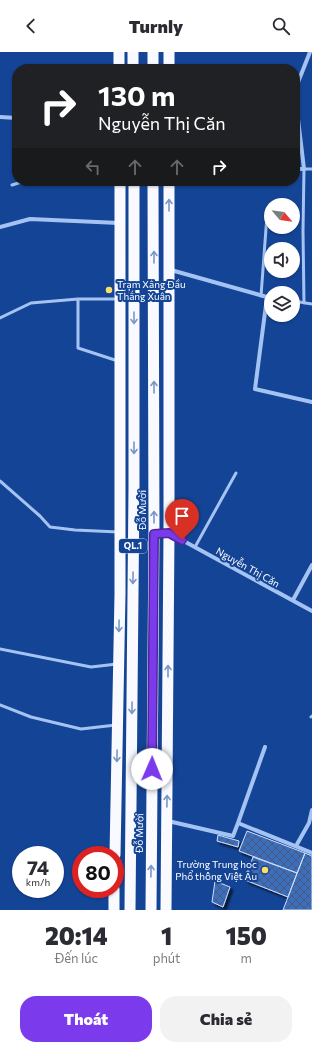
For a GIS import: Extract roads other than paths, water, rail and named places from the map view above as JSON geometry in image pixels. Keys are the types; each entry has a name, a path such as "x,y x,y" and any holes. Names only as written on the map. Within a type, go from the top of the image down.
{"highway":[{"path":"119,52 119,64"},
{"path":"133,52 133,64"},
{"path":"153,52 153,64"},
{"path":"168,52 168,64"},
{"name":"QL.1","path":"115,846 120,532 120,186"},
{"name":"Đỗ Mười","path":"130,910 134,494 134,186"},
{"name":"Đỗ Mười","path":"151,910 154,534 153,186"},
{"path":"166,910 169,533 169,186"},
{"path":"114,898 114,910"}],"street":[{"path":"300,77 310,52"},
{"path":"0,117 12,118"},
{"path":"300,136 304,169 300,169"},
{"path":"0,227 30,218 120,223"},
{"path":"169,269 262,296"},
{"path":"265,322 255,389 312,402"},
{"path":"154,534 169,533"},
{"name":"Nguyễn Thị Căn","path":"169,533 312,611"},
{"path":"293,600 312,565"},
{"path":"167,821 233,836 265,747"},
{"path":"296,846 309,823 312,810"},
{"path":"238,824 312,853"}],"lane":[{"path":"304,303 304,169 312,169"},
{"path":"262,296 266,234"},
{"path":"0,318 31,303 78,299 120,299"},
{"path":"78,299 78,348 120,362"},
{"path":"300,302 312,304"},
{"path":"195,547 236,473"},
{"path":"0,481 40,516 50,527 75,530 120,532"},
{"path":"0,649 91,668 119,664"},
{"path":"0,705 31,717 81,729 117,725"}],"place":[{"name":"Trạm Xăng Đầu Thắng Xuân","path":"109,290"},
{"name":"Trường Trung học Phổ thông Việt Âu","path":"265,870"}]}
